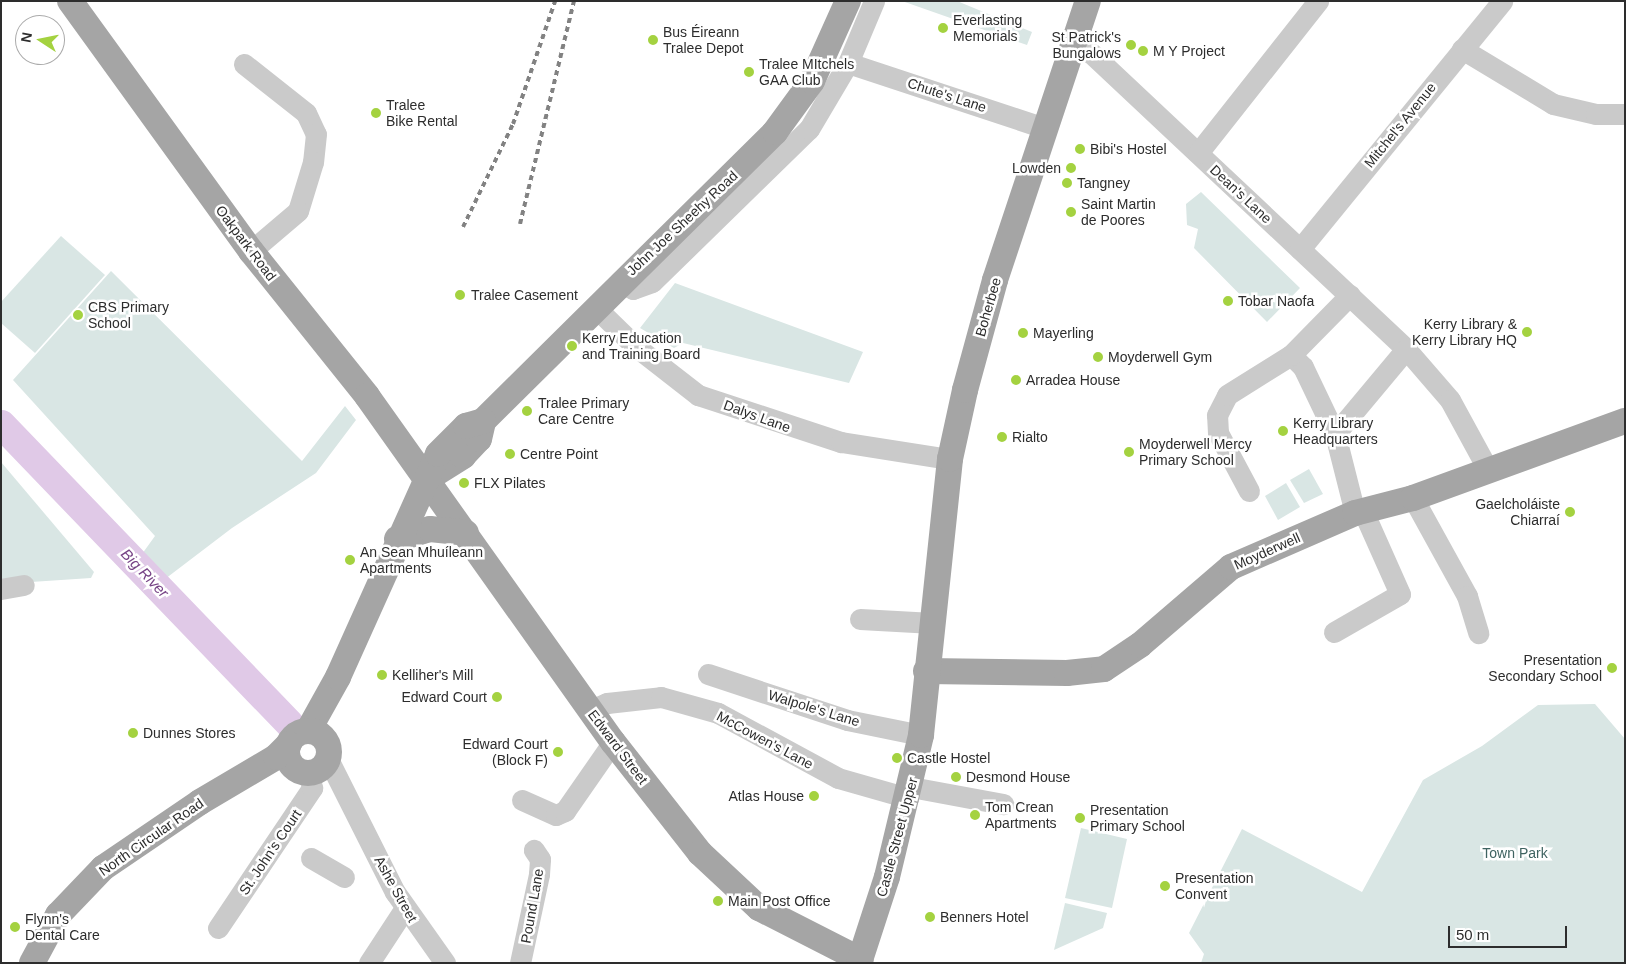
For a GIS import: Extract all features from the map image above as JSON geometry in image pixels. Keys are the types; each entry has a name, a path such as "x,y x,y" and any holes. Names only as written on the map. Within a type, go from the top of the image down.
{"main road":[{"name":"Oakpark Road","path":"70,1 251,250 429,478"},
{"name":"John Joe Sheehy Road","path":"429,478 463,456 478,439 483,421 620,281 775,132 812,81 848,1"},
{"name":"Boherbee","path":"933,622 950,459 980,334 1045,128 1088,1"},
{"name":"Moyderwell","path":"926,671 1067,673 1104,669 1140,645 1231,567 1359,512 1412,498 1487,468 1625,421"},
{"name":"Edward Street","path":"429,478 613,742 700,853 759,908 860,961"},
{"path":"310,755 338,677 397,539 429,478"},
{"path":"397,539 430,529 466,533"},
{"name":"Castle Street Upper","path":"860,961 910,792 921,735 926,671 933,622"},
{"name":"North Circular Road","path":"32,963 58,915 103,868 248,774 310,755"}],"street":[{"path":"620,281 633,289 652,282 765,174 808,129 848,64 874,1"},
{"path":"1198,153 1318,1"},
{"name":"Mitchel's Avenue","path":"1300,249 1502,1"},
{"name":"Dean's Lane","path":"1073,44 1091,53 1350,295 1406,350 1450,400 1487,468"},
{"path":"1462,49 1553,104 1596,114 1625,114"},
{"path":"244,64 306,114 316,134 313,162 298,211 251,250"},
{"name":"Chute's Lane","path":"848,64 1045,128"},
{"path":"1249,491 1218,434 1217,414 1226,395 1292,355 1350,295"},
{"name":"Dalys Lane","path":"595,307 650,358 698,394 841,442 950,459"},
{"path":"1335,434 1406,350"},
{"path":"1292,355 1303,367 1335,434 1359,512 1400,594 1334,632"},
{"path":"1412,498 1467,596 1478,633"},
{"path":"1,589 24,585"},
{"path":"860,619 933,622"},
{"name":"Walpole's Lane","path":"708,674 847,720 921,735"},
{"name":"McCowen's Lane","path":"590,710 607,703 661,697 718,713 838,778 910,792 1003,804"},
{"path":"522,800 556,815 565,811 613,742"},
{"name":"Ashe Street","path":"310,755 355,809 405,908 445,963"},
{"name":"St. John's Court","path":"218,928 312,788 310,755"},
{"name":"Pound Lane","path":"520,963 540,859 534,850"},
{"path":"311,858 344,877"},
{"path":"368,963 405,908"}],"green space":[{"path":"902,1 957,1 1032,32 1027,45"},
{"path":"1201,192 1300,288 1267,322 1194,248 1198,229 1187,225 1186,204"},
{"path":"61,236 105,275 35,353 1,323 1,302"},
{"path":"111,271 302,461 345,406 356,420 316,473 232,528 165,579 142,554 155,536 13,380"},
{"path":"675,283 863,352 849,383 683,343 674,348 640,328"},
{"path":"1,462 94,572 91,578 1,584"},
{"path":"1309,469 1323,494 1304,503 1290,480"},
{"path":"1286,483 1300,507 1278,520 1265,496"},
{"name":"Town Park","path":"1595,704 1625,739 1625,963 1201,963 1204,954 1189,933 1242,829 1362,892 1423,780 1482,746 1538,705"},
{"path":"1081,828 1127,839 1112,908 1065,898"},
{"path":"1065,903 1107,913 1103,928 1054,950"}],"waterway":[{"name":"Big River","path":"1,424 289,723"}],"railway":[{"path":"463,227 513,124 555,1"},
{"path":"520,224 574,1"}],"place":[{"name":"Everlasting Memorials","path":"943,28"},
{"name":"Bus Éireann Tralee Depot","path":"653,40"},
{"name":"St Patrick's Bungalows","path":"1131,45"},
{"name":"M Y Project","path":"1143,51"},
{"name":"Tralee MItchels GAA Club","path":"749,72"},
{"name":"Tralee Bike Rental","path":"376,113"},
{"name":"Bibi's Hostel","path":"1080,149"},
{"name":"Lowden","path":"1071,168"},
{"name":"Tangney","path":"1067,183"},
{"name":"Saint Martin de Poores","path":"1071,212"},
{"name":"Tralee Casement","path":"460,295"},
{"name":"Tobar Naofa","path":"1228,301"},
{"name":"CBS Primary School","path":"78,315"},
{"name":"Kerry Library & Kerry Library HQ","path":"1527,332"},
{"name":"Mayerling","path":"1023,333"},
{"name":"Kerry Education and Training Board","path":"572,346"},
{"name":"Moyderwell Gym","path":"1098,357"},
{"name":"Arradea House","path":"1016,380"},
{"name":"Tralee Primary Care Centre","path":"527,411"},
{"name":"Kerry Library Headquarters","path":"1283,431"},
{"name":"Rialto","path":"1002,437"},
{"name":"Moyderwell Mercy Primary School","path":"1129,452"},
{"name":"Centre Point","path":"510,454"},
{"name":"FLX Pilates","path":"464,483"},
{"name":"Gaelcholáiste Chiarraí","path":"1570,512"},
{"name":"An Sean Mhuíleann Apartments","path":"350,560"},
{"name":"Presentation Secondary School","path":"1612,668"},
{"name":"Kelliher's Mill","path":"382,675"},
{"name":"Edward Court","path":"497,697"},
{"name":"Dunnes Stores","path":"133,733"},
{"name":"Edward Court (Block F)","path":"558,752"},
{"name":"Castle Hostel","path":"897,758"},
{"name":"Desmond House","path":"956,777"},
{"name":"Atlas House","path":"814,796"},
{"name":"Tom Crean Apartments","path":"975,815"},
{"name":"Presentation Primary School","path":"1080,818"},
{"name":"Presentation Convent","path":"1165,886"},
{"name":"Main Post Office","path":"718,901"},
{"name":"Benners Hotel","path":"930,917"},
{"name":"Flynn's Dental Care","path":"15,927"}]}
